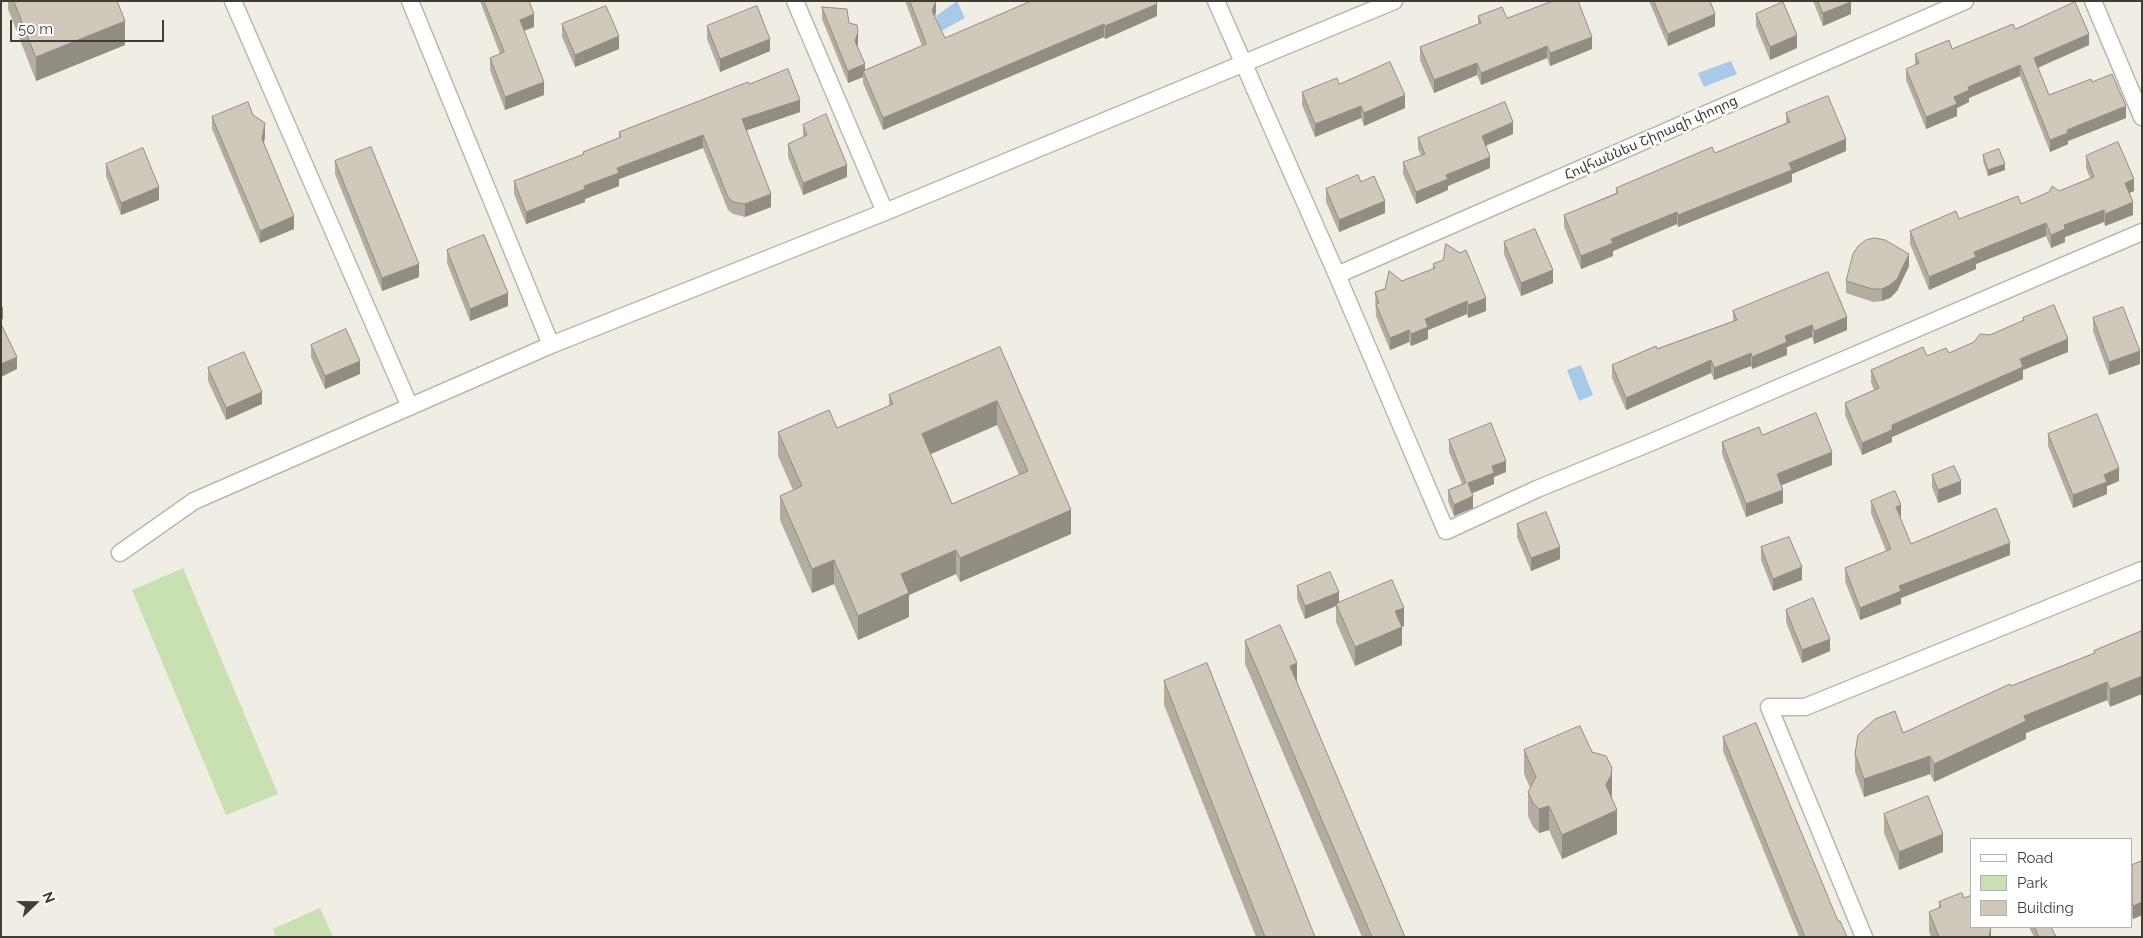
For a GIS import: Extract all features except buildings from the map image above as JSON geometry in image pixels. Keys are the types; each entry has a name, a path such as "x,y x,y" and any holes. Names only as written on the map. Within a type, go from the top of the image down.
{"street":[{"path":"233,1 410,408"},
{"path":"410,1 550,345"},
{"path":"795,1 885,212"},
{"path":"1216,1 1337,275 1446,530 1536,489 1652,442 2142,232"},
{"path":"120,554 194,501 410,408 550,345 885,212 1394,1"},
{"name":"Հովհաննես Շիրազի փողոց","path":"1337,275 1966,1"},
{"path":"2093,1 2142,117"},
{"path":"1864,937 1769,707 1805,707 2142,570"}],"green space":[{"path":"183,568 278,794 226,815 132,590"},
{"path":"320,908 333,937 276,937 273,929"}],"water":[{"path":"957,1 965,18 941,31 936,16"},
{"path":"1731,61 1737,74 1704,87 1698,73"},
{"path":"1581,365 1593,395 1579,401 1567,370"}]}
